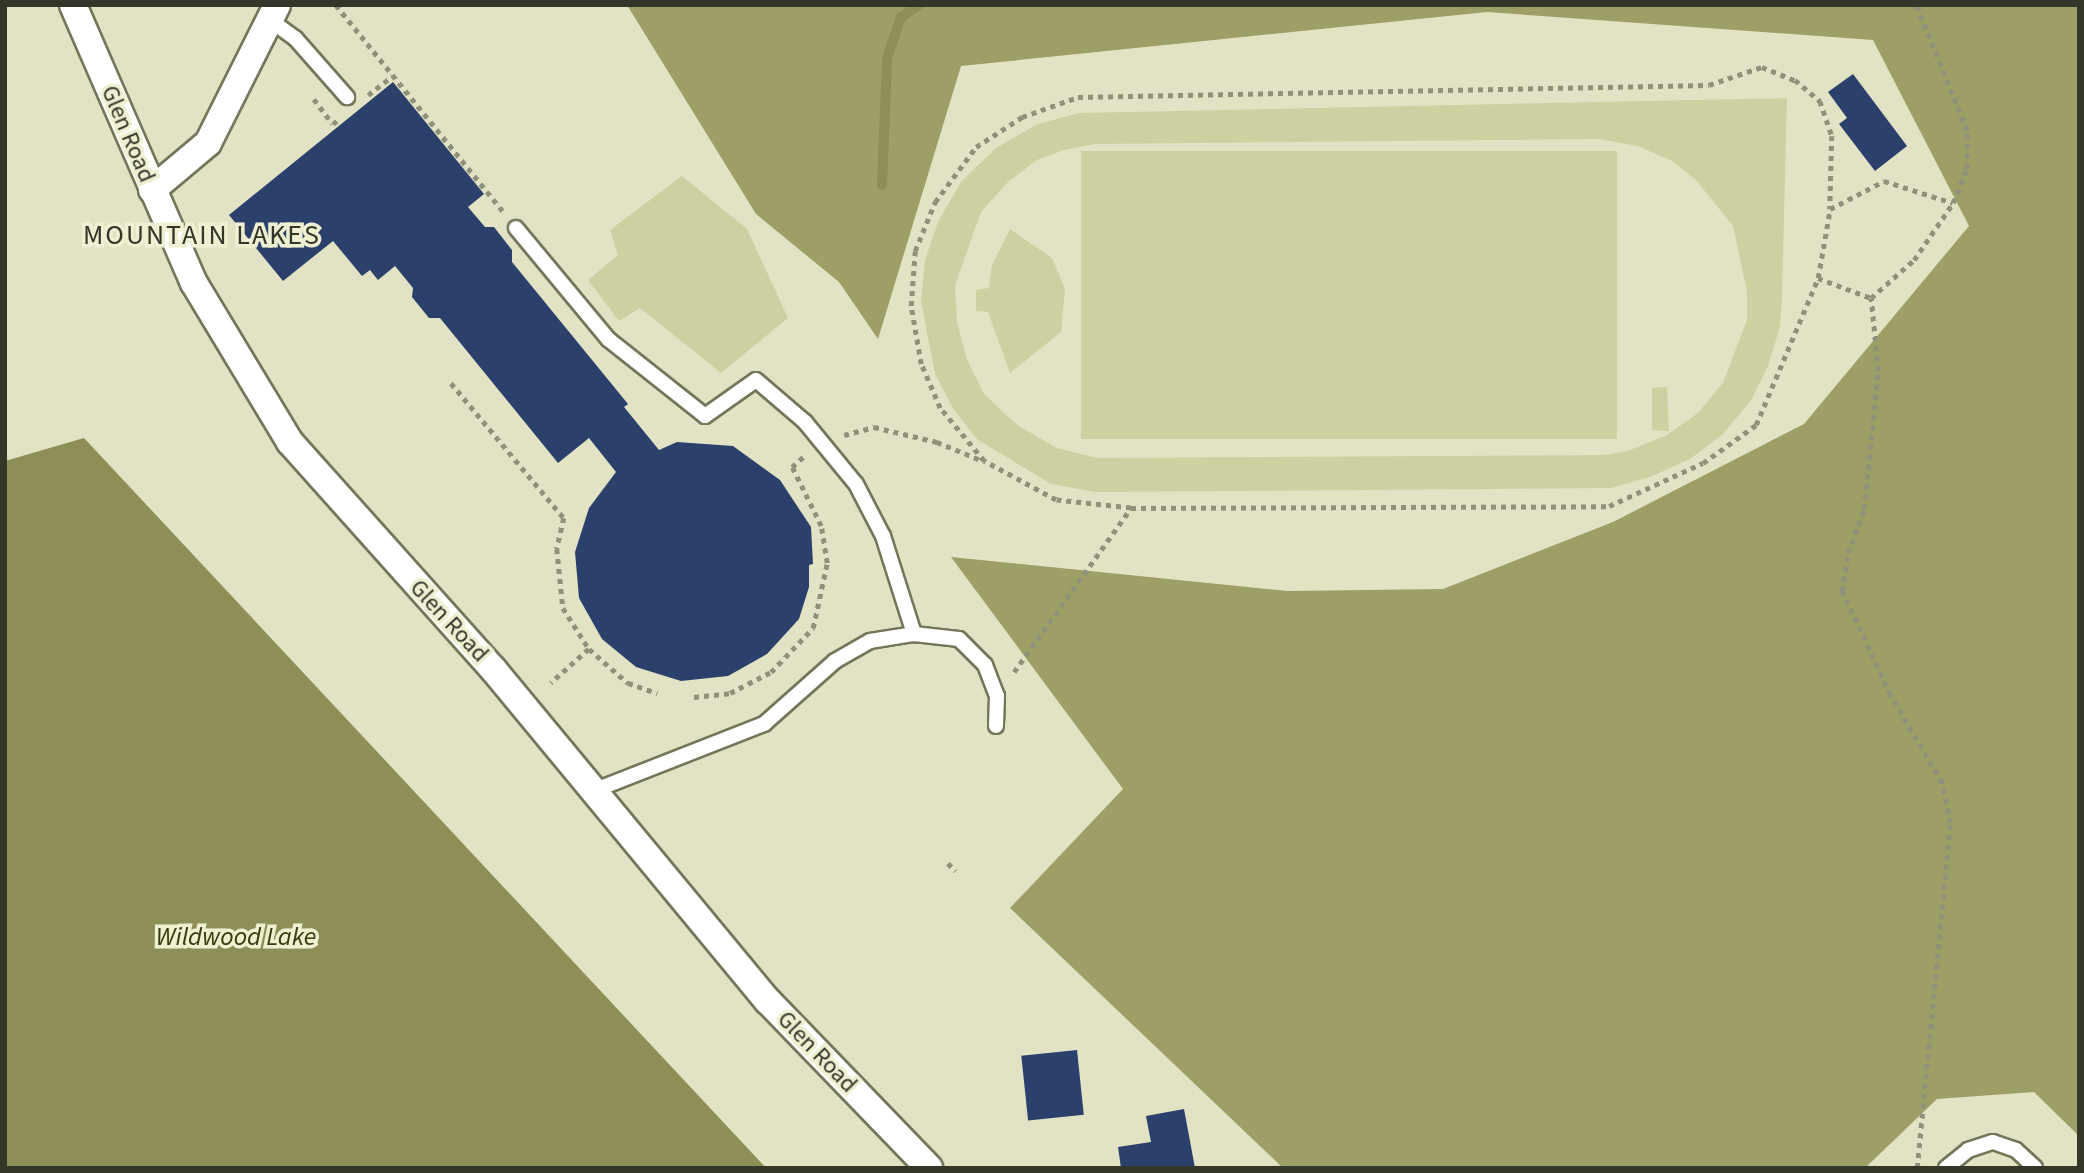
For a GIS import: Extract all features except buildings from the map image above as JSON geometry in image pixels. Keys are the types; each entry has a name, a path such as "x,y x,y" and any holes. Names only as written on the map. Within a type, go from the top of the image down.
{"street":[{"name":"Glen Road","path":"73,5 194,283 290,442 493,669 768,1001 929,1168"},
{"path":"152,190 208,143 274,13"}],"lane":[{"path":"274,13 348,97"},
{"path":"516,228 608,338 705,416 756,380 821,441 856,484 883,536 914,634"},
{"path":"593,791 701,751 764,724 835,661 870,641 914,634 959,639 985,664 997,695 996,726"},
{"path":"1947,1168 1968,1150 1993,1142 2017,1150 2035,1168"}],"path":[{"path":"335,5 516,228"},
{"path":"1871,298 1914,260 1952,203 1967,169 1967,131 1916,5"},
{"path":"821,441 874,427 937,442 984,461 1056,500 1131,508 1609,506 1703,463 1756,425 1818,278 1830,209 1832,136 1820,101 1795,80 1762,67 1709,85 1078,97 1022,117 976,147 934,202 915,251 911,306 921,364 940,408 984,461"},
{"path":"1830,209 1884,181 1952,203"},
{"path":"1818,278 1871,298"},
{"path":"1871,298 1878,371 1864,509 1848,553 1842,591 1890,695 1942,783 1950,822 1917,1168"},
{"path":"451,383 564,518 557,549 563,608 589,649 628,683 657,693"},
{"path":"694,697 730,693 771,672 813,628 827,563 821,526 792,467 807,454 799,444"},
{"path":"997,695 1131,508"},
{"path":"551,683 589,649"},
{"path":"948,863 955,871"}],"shaded area":[{"path":"627,5 2079,5 2079,1136 2034,1092 1937,1099 1865,1168 1283,1168 1010,908 1123,789 951,557 1288,591 1443,589 1613,522 1804,424 1969,226 1873,40 1487,12 961,66 878,339 839,282 756,214"},
{"path":"1787,98 1780,327 1768,366 1751,400 1723,434 1690,459 1650,477 1611,488 1095,492 1051,484 978,440 954,410 935,374 921,301 925,260 938,222 961,182 996,148 1038,124 1079,113","holes":["1598,139 1638,146 1672,161 1696,180 1733,226 1747,291 1747,320 1723,383 1698,413 1667,435 1628,451 1604,455 1097,458 1057,448 1017,425 984,394 967,360 957,322 955,285 981,212 1008,182 1037,160 1064,150 1094,144"]},
{"path":"1081,151 1617,151 1617,439 1081,439"},
{"path":"682,176 747,229 788,318 721,373 640,308 619,321 588,280 618,255 610,230"},
{"path":"1010,229 1052,258 1065,289 1061,332 1010,373 988,312 976,311 976,290 989,288 992,265"},
{"path":"1667,387 1669,431 1652,430 1652,388"}],"water":[{"name":"Wildwood Lake","path":"84,438 766,1168 5,1168 5,461"}],"waterway":[{"path":"882,185 887,58 901,17 919,5"}],"district":[{"name":"MOUNTAIN LAKES","path":"202,235"}]}
